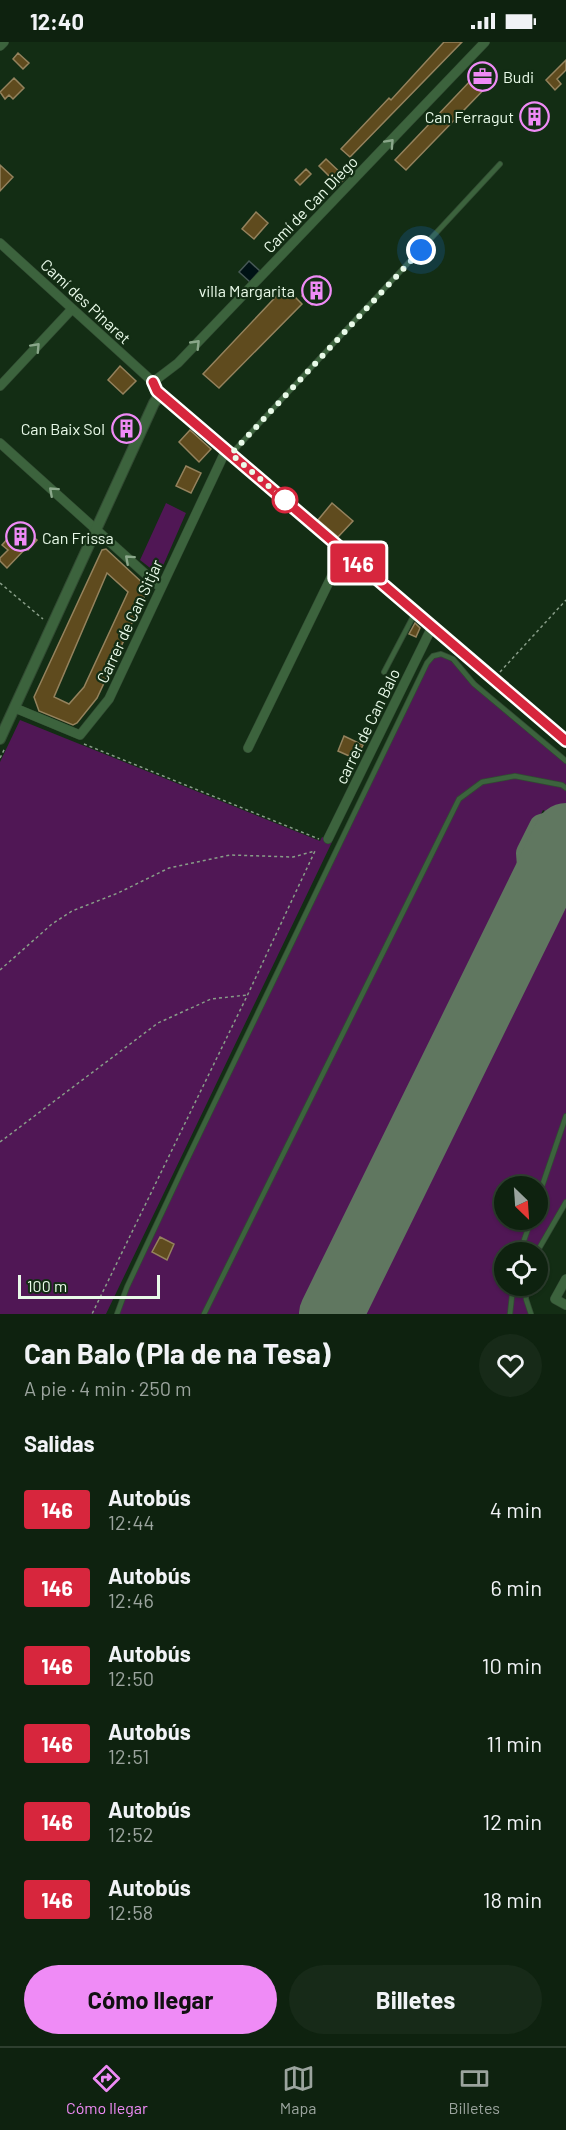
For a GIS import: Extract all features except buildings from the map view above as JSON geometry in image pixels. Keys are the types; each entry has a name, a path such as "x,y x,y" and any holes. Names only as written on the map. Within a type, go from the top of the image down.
{"street":[{"path":"0,46 4,42"},
{"name":"Camí de Can Diego","path":"153,382 178,363 485,42"},
{"name":"Camí des Pinaret","path":"0,243 153,382 161,394 566,741"},
{"path":"0,386 72,309"},
{"path":"2,743 51,626 154,403 161,394"},
{"path":"0,443 161,588"},
{"name":"Carrer de Can Sitjar","path":"15,708 80,735 109,699 228,452"},
{"path":"248,748 344,551"},
{"name":"carrer de Can Balo","path":"328,838 432,627"},
{"path":"566,1279 555,1299 566,1305"}],"lane":[{"path":"228,452 500,164"},
{"path":"384,672 415,612"},
{"path":"117,1314 127,1287 168,1200 427,663 433,656 441,654 453,659 474,684 566,761"},
{"path":"204,1314 459,799 482,782 515,776 562,785 566,788"},
{"path":"546,1176 566,1116"},
{"path":"543,1242 566,1202"},
{"path":"510,1314 512,1296"},
{"path":"526,1296 531,1314"}],"path":[{"path":"0,583 51,626"},
{"path":"493,679 566,600"},
{"path":"77,741 319,839 321,836 328,838"},
{"path":"0,758 2,743"},
{"path":"0,970 52,924 72,911 118,894 169,868 230,855 293,857 315,851 92,1314"},
{"path":"0,1142 159,1023 211,999 248,994"}],"shaded area":[{"path":"249,261 260,271 250,282 239,272"},
{"path":"166,503 186,513 159,575 140,560"},
{"path":"441,654 459,667 566,761 566,821 543,810 522,853 525,885 312,1314 116,1314 427,663"},
{"path":"20,720 320,841 322,837 332,842 106,1314 0,1314 0,762"},
{"path":"566,870 566,1201 543,1242 494,1242 494,1296 527,1296 530,1314 349,1314"}],"taxiway":[{"path":"530,904 532,892 529,853 542,827 555,823 566,826"},
{"path":"532,901 547,872 566,857"}],"runway":[{"path":"331,1314 566,835"}],"bus line":[{"name":"146","path":"153,382 157,391 566,741"}],"place":[{"name":"Budi","path":"482,76"},
{"name":"Can Ferragut","path":"535,116"},
{"name":"villa Margarita","path":"316,290"},
{"name":"Can Baix Sol","path":"126,428"},
{"name":"Can Frissa","path":"21,537"}],"route":[{"path":"285,500 231,454 421,250"}]}
